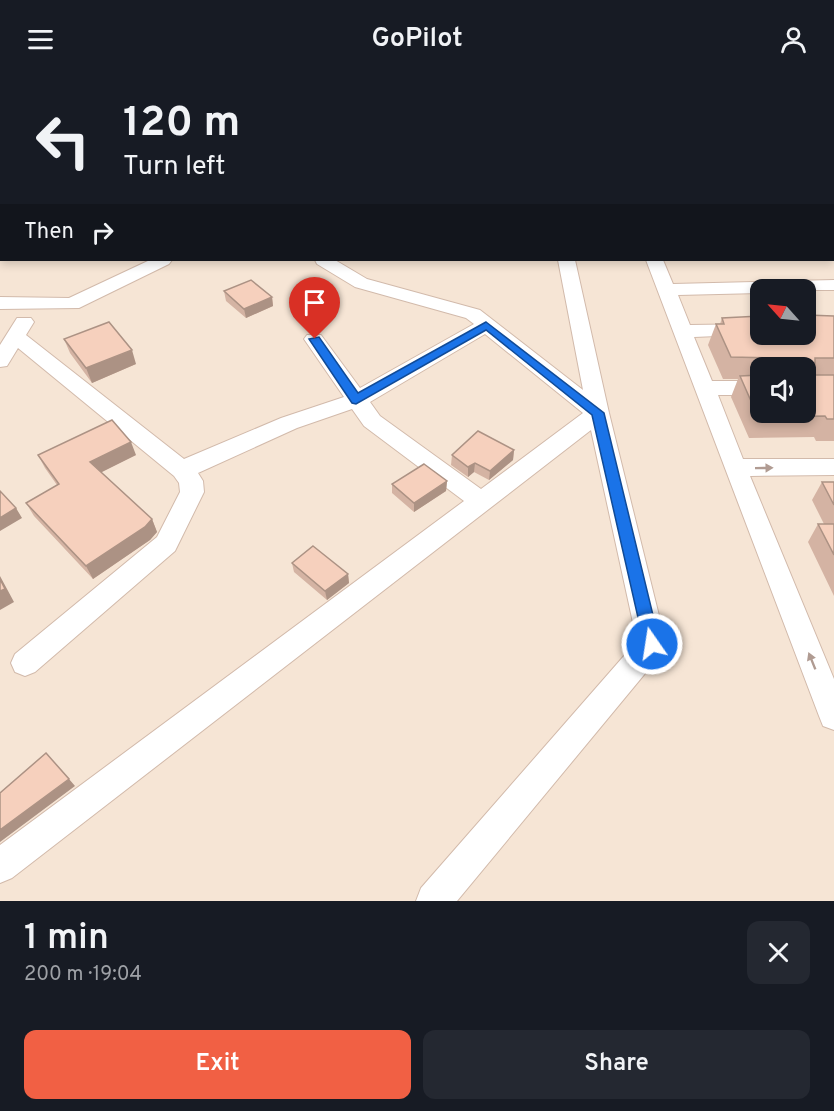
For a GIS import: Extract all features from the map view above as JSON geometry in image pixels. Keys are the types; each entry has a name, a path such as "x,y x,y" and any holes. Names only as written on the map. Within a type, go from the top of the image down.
{"street":[{"path":"0,303 72,304 161,261"},
{"path":"325,261 361,283 473,314 598,413"},
{"path":"434,901 652,644 598,413 567,261"},
{"path":"655,261 834,716"},
{"path":"668,290 834,285"},
{"path":"0,361 35,304"},
{"path":"182,470 289,423 356,400 486,325"},
{"path":"684,331 750,330"},
{"path":"15,336 182,470 191,481 192,492 166,544 25,663"},
{"path":"315,339 372,421 482,502"},
{"path":"705,388 750,388"},
{"path":"0,866 598,413"},
{"path":"735,468 834,467"}],"shaded area":[{"path":"0,261 834,261 834,901 0,901"}],"building":[{"path":"251,280 272,297 244,309 224,291"},
{"path":"816,315 834,316 834,358 731,357 716,324 724,324 722,318 750,317 750,345 816,345"},
{"path":"109,322 132,350 86,368 64,339"},
{"path":"816,375 834,375 834,419 827,419 825,416 816,416"},
{"path":"740,376 750,376 750,399"},
{"path":"112,420 131,442 90,462 152,519 145,527 86,566 26,503 59,484 38,455"},
{"path":"478,431 514,450 490,471 475,463 468,467 452,455"},
{"path":"424,464 447,481 414,503 392,484"},
{"path":"822,482 834,482 834,505"},
{"path":"0,491 16,508 0,518"},
{"path":"818,524 834,524 834,555"},
{"path":"313,546 348,574 325,591 292,563"},
{"path":"0,579 5,589 0,591"},
{"path":"46,753 69,779 0,830 0,793"}],"route":[{"path":"315,339 356,400 399,373 486,325 598,413 652,644"}]}
